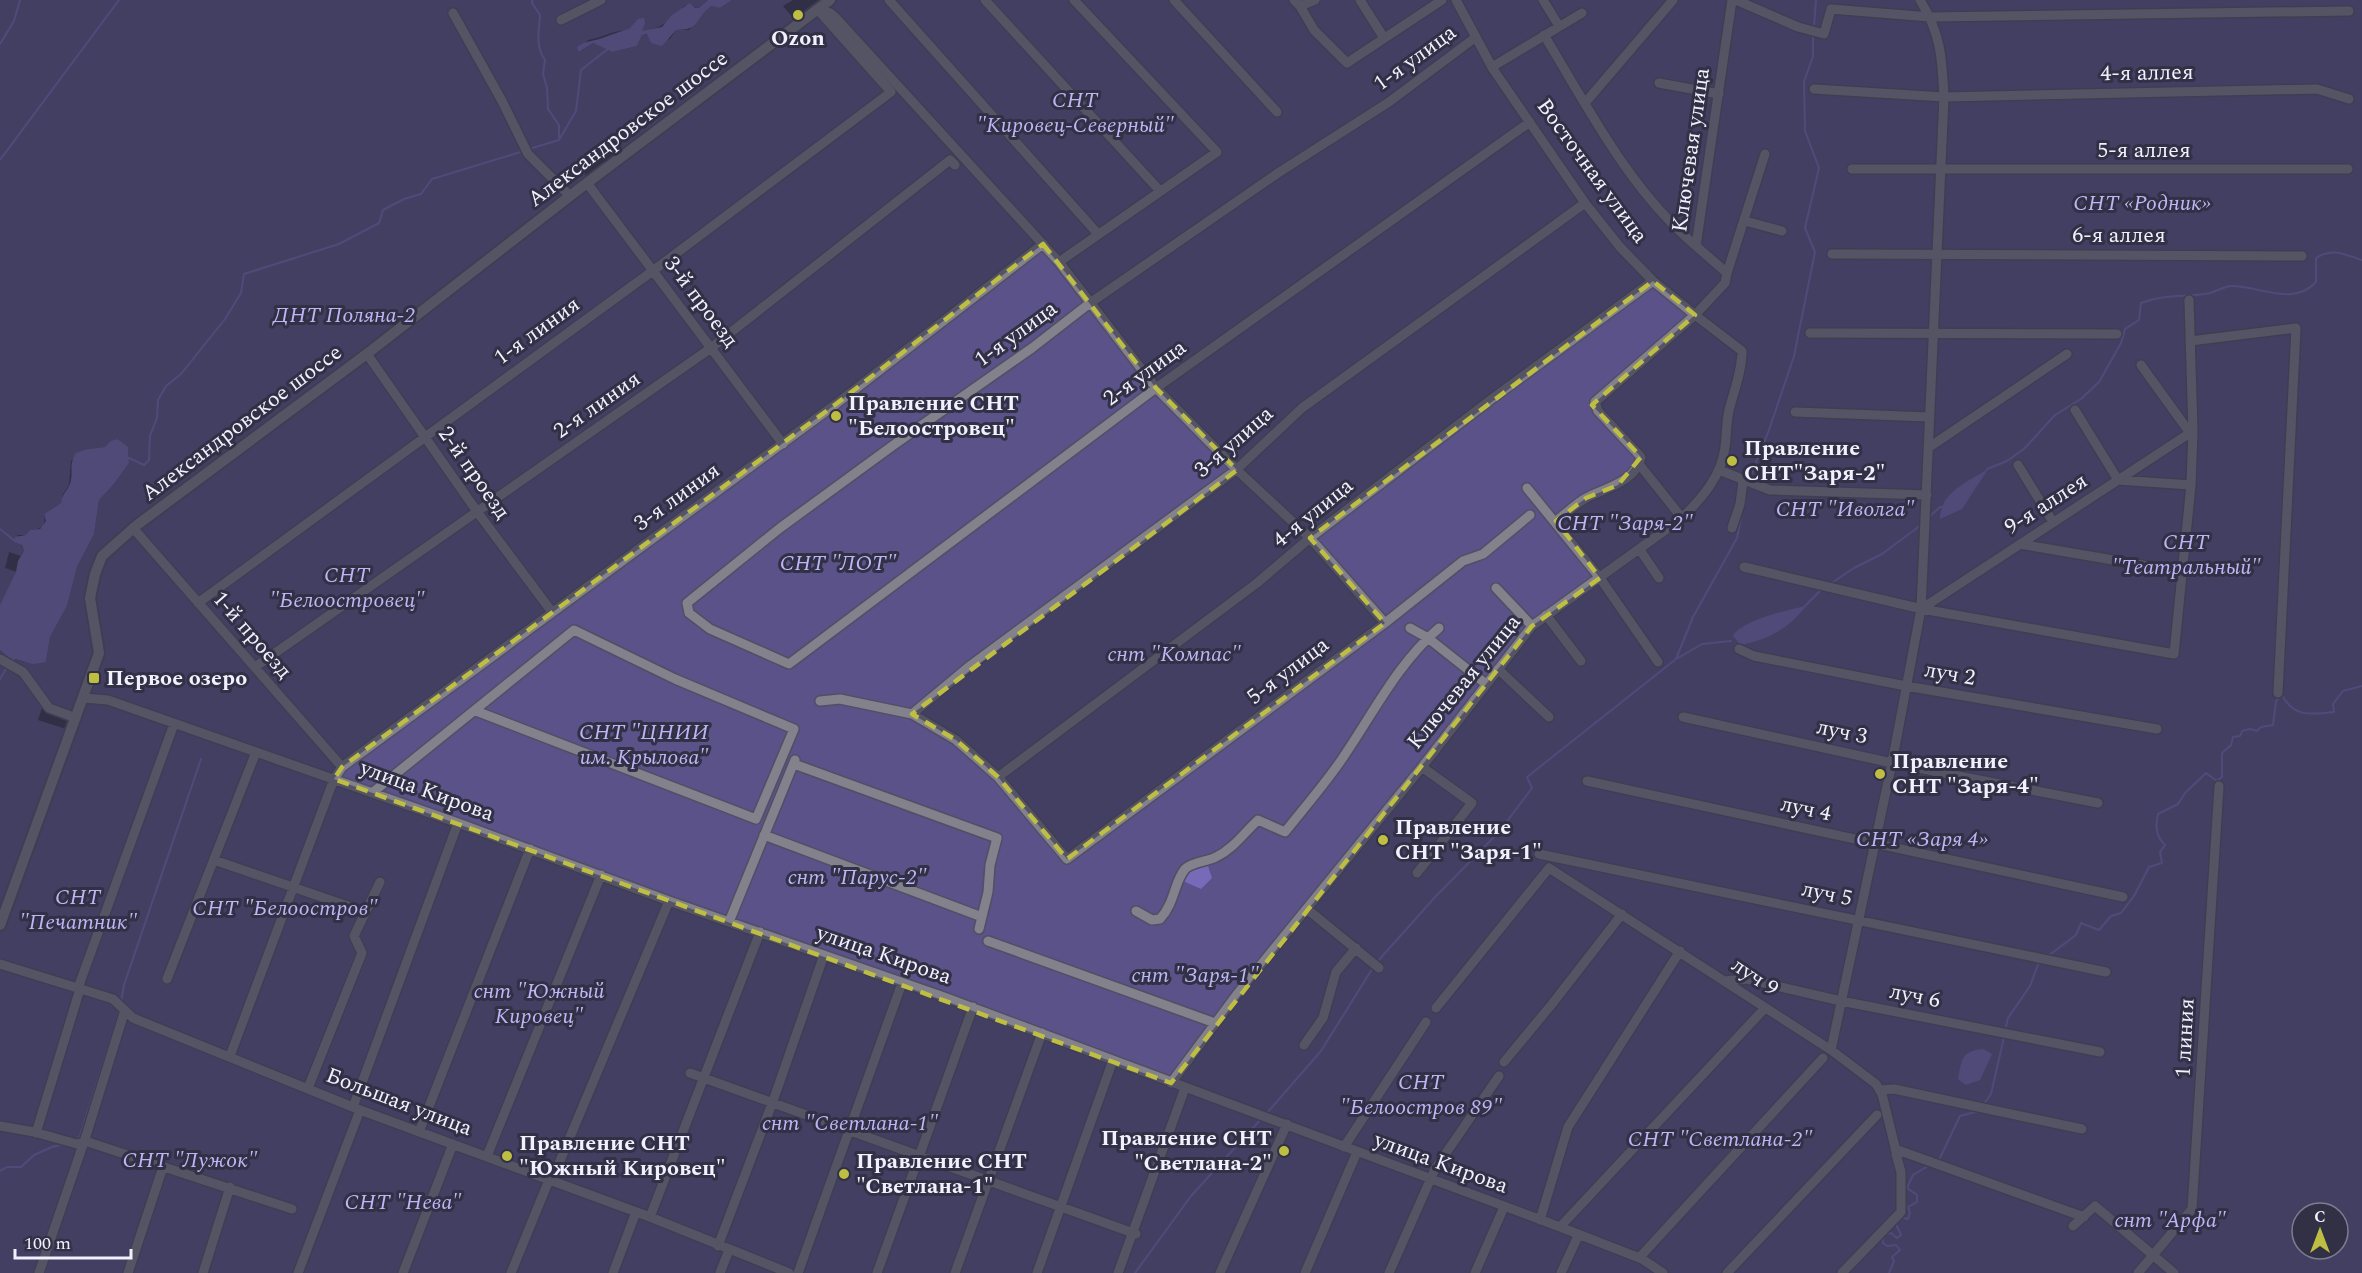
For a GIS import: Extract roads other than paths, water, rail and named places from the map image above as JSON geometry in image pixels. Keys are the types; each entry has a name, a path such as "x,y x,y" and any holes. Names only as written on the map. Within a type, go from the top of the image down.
{"street":[{"path":"561,20 601,0"},
{"name":"Александровское шоссе","path":"0,925 99,653 90,598 94,574 102,556 133,528 367,354 587,183 830,0"},
{"path":"889,0 1098,234"},
{"path":"985,0 1160,191"},
{"path":"1059,262 1217,152 1074,0"},
{"path":"1174,0 1277,112"},
{"path":"1315,0 1298,3 1314,30 1347,63 1442,0"},
{"path":"1360,0 1384,38"},
{"path":"1456,0 1492,67 1582,13"},
{"path":"1543,0 1559,26"},
{"path":"1585,103 1673,0"},
{"path":"1734,0 1824,34 1831,9 1930,17 2349,11"},
{"name":"Ключевая улица","path":"1727,273 1696,246 1734,0"},
{"path":"1831,1050 1892,763 1921,609 1944,97 1941,47 1930,17 1920,0"},
{"path":"818,10 831,13 1043,244 1156,388 1237,470 1310,538 1385,623"},
{"name":"1-я линия","path":"198,603 654,270 891,92 818,10"},
{"path":"453,13 502,101 526,151 570,196"},
{"path":"1545,35 1615,153 1643,192 1696,246"},
{"name":"1-я улица","path":"789,664 710,629 689,613 687,603 780,528 1032,348 1090,303 1278,173 1389,102 1476,37"},
{"name":"Восточная улица","path":"1492,67 1585,202 1620,247 1653,281 1695,315"},
{"path":"1659,83 1719,94"},
{"path":"1814,89 1944,97"},
{"name":"4-я аллея","path":"1944,97 2317,89 2349,99"},
{"name":"2-я улица","path":"789,664 1156,388 1530,122"},
{"path":"1556,521 1586,498 1618,485 1639,464 1641,457 1598,411 1595,402 1695,315 1725,283 1765,154"},
{"name":"2-я линия","path":"255,667 711,348 953,162"},
{"path":"1852,169 1941,169"},
{"name":"5-я аллея","path":"1941,169 2348,169"},
{"name":"3-й проезд","path":"587,183 783,444"},
{"name":"3-я улица","path":"912,714 971,665 1237,470 1302,408 1585,202"},
{"path":"1745,221 1782,231"},
{"name":"3-я линия","path":"230,1056 334,779 342,767 783,444 1043,244"},
{"name":"6-я аллея","path":"1832,254 2302,256"},
{"name":"4-я улица","path":"998,777 1257,583 1310,538 1492,398 1653,281"},
{"path":"1744,567 1921,609 2174,654 2191,485 2189,300"},
{"name":"Ключевая улица","path":"1171,1083 1215,1023 1533,626 1640,550 1682,518 1701,499 1719,470 1725,448 1726,427 1742,363 1742,351 1695,315"},
{"path":"2190,341 2296,328 2278,693"},
{"path":"1810,333 2117,334"},
{"name":"2-й проезд","path":"367,354 478,513 552,612"},
{"path":"1928,448 2067,354"},
{"path":"2141,365 2192,432"},
{"path":"2076,410 2118,480 2191,485"},
{"path":"1795,411 1929,417"},
{"name":"9-я аллея","path":"1921,609 2192,432"},
{"path":"1639,464 1682,518"},
{"path":"2018,465 2053,522"},
{"path":"1719,470 1746,482 1779,491 1927,495"},
{"path":"1732,528 1746,482"},
{"path":"1527,488 1600,578 1658,662"},
{"name":"5-я улица","path":"998,777 1067,859 1385,623 1463,561 1484,554 1530,515"},
{"name":"1-й проезд","path":"133,528 342,767"},
{"path":"2020,544 2183,572"},
{"path":"1640,550 1659,578"},
{"path":"1496,588 1533,626"},
{"path":"1546,615 1581,661"},
{"path":"1410,628 1428,638 1486,684"},
{"path":"1136,911 1152,920 1160,919 1169,910 1182,873 1188,866 1217,857 1232,847 1258,820 1285,832 1342,759 1383,693 1428,638 1439,628"},
{"path":"372,793 574,630 675,679 794,729 756,819 476,711"},
{"name":"луч 2","path":"1738,649 1754,656 1906,686 2157,729"},
{"path":"6,662 23,672 49,708 76,718"},
{"path":"1498,669 1549,717"},
{"name":"улица Кирова","path":"84,698 108,700 973,1007 1579,1234 1639,1258 1649,1269 1663,1273"},
{"path":"820,701 840,699 912,714 956,740 998,777"},
{"name":"луч 3","path":"1683,717 1892,763 2098,802"},
{"path":"36,1133 79,988 174,724"},
{"path":"167,979 256,752"},
{"path":"729,922 794,762 997,838 979,929"},
{"path":"1417,873 1472,803 1422,767"},
{"name":"луч 4","path":"1587,781 2122,897"},
{"name":"1 линия","path":"2138,1273 2192,1209 2219,786"},
{"path":"298,1273 458,823"},
{"path":"764,835 982,917"},
{"path":"419,1132 530,849"},
{"name":"луч 5","path":"1539,854 2106,972"},
{"path":"214,860 364,912"},
{"name":"луч 9","path":"1436,1008 1550,868 1831,1050 1880,1089"},
{"path":"487,1156 601,875"},
{"path":"308,1088 362,953 354,936 380,882"},
{"path":"511,1273 669,901"},
{"path":"1307,909 1376,965"},
{"path":"1504,1062 1622,914"},
{"path":"650,1218 760,932"},
{"path":"988,941 1215,1023"},
{"path":"1304,1045 1323,1018 1336,972 1356,948"},
{"path":"1539,1220 1568,1126 1680,951"},
{"path":"718,1246 773,1101 824,955"},
{"name":"Большая улица","path":"0,964 113,999 127,1013 356,1108 636,1212 789,1273"},
{"name":"луч 6","path":"1724,981 1747,979 1841,1001 2100,1052"},
{"path":"798,1273 902,983"},
{"path":"877,1273 973,1007"},
{"path":"1560,1227 1765,1008"},
{"path":"39,1273 127,1013"},
{"path":"1344,1147 1426,1022"},
{"path":"956,1273 1042,1033"},
{"path":"1639,1258 1823,1059"},
{"path":"1037,1273 1113,1060"},
{"path":"690,1073 773,1101 1134,1234"},
{"path":"1389,1273 1430,1179 1498,1076"},
{"path":"1118,1273 1185,1088"},
{"path":"1842,1273 1901,1212 1901,1172 1880,1089 1894,1089 2082,1129"},
{"path":"1728,1273 1877,1115"},
{"path":"1220,1273 1287,1124"},
{"path":"0,1126 77,1144 88,1142 292,1209"},
{"path":"403,1273 453,1144"},
{"path":"1896,1151 2084,1217"},
{"path":"1305,1273 1357,1152"},
{"path":"128,1273 163,1167"},
{"path":"203,1273 230,1187"},
{"path":"2073,1226 2095,1206 2174,1273"},
{"path":"1475,1273 1504,1207"},
{"path":"613,1273 636,1212"},
{"path":"1561,1273 1579,1234"},
{"path":"720,1273 729,1250"}],"waterway":[{"path":"0,44 14,21 20,0"},
{"path":"0,160 119,0"},
{"path":"532,0 540,15 539,44 545,60 543,74 547,88 548,109 559,125 559,138"},
{"path":"1814,27 1816,0"},
{"path":"1749,480 1794,356 1815,252 1805,228 1819,168 1805,131 1804,82 1813,56 1813,35"},
{"path":"529,149 559,140 576,111 581,70 609,48"},
{"path":"127,460 129,458 144,465 149,460 150,436 157,418 158,400 166,386 181,374 225,319 241,293 244,274 339,244 379,223 383,210 404,199 421,194 432,179 524,151"},
{"path":"1987,469 2007,461 2025,448 2055,415 2081,399 2099,382 2121,343 2125,329 2139,320 2141,303 2160,298 2210,293 2232,286 2276,293 2297,293 2316,282 2316,258 2333,252 2362,260"},
{"path":"1929,517 1943,507"},
{"path":"1377,962 1436,896 1499,832 1532,788 1527,777 1676,659 1693,617 1737,538 1742,512"},
{"path":"1830,584 1854,568 1882,554 1921,525"},
{"path":"0,529 15,541"},
{"path":"1805,606 1820,591"},
{"path":"1678,658 1702,644 1731,641"},
{"path":"0,679 7,667"},
{"path":"2048,956 2076,935 2081,923 2099,930 2111,916 2121,913 2134,896 2149,867 2162,863 2160,852 2165,845 2157,831 2158,814 2178,804 2185,793 2206,773 2217,781 2222,777 2222,753 2231,745 2233,737 2240,736 2242,731 2250,729 2257,731 2261,727 2273,725 2276,701 2280,697 2283,697 2299,712 2311,714 2334,712 2333,704 2343,691 2362,686"},
{"path":"121,1002 124,985 201,759"},
{"path":"2006,1027 2008,1018 2030,986 2039,962"},
{"path":"1266,1114 1321,1051 1374,966"},
{"path":"75,1140 80,1136 120,1010"},
{"path":"1984,1104 1991,1094 2004,1037"},
{"path":"1939,1160 1960,1116 1979,1111"},
{"path":"1135,1273 1191,1196 1262,1118"},
{"path":"0,1171 7,1167 21,1167 34,1155 65,1144"},
{"path":"1899,1217 1908,1219 1910,1213 1908,1207 1917,1202 1917,1195 1907,1188 1913,1175 1928,1166 1933,1167"},
{"path":"1889,1273 1894,1261 1892,1257 1900,1250 1896,1245 1887,1246 1883,1243 1882,1236 1891,1233 1897,1238 1901,1235 1897,1222"}],"place":[{"name":"Ozon","path":"798,15"},
{"name":"Правление СНТ \"Белоостровец\"","path":"836,416"},
{"name":"Правление СНТ\"Заря-2\"","path":"1732,461"},
{"name":"Первое озеро","path":"94,678"},
{"name":"Правление СНТ \"Заря-4\"","path":"1880,774"},
{"name":"Правление СНТ \"Заря-1\"","path":"1383,840"},
{"name":"Правление СНТ \"Светлана-2\"","path":"1284,1151"},
{"name":"Правление СНТ \"Южный Кировец\"","path":"507,1156"},
{"name":"Правление СНТ \"Светлана-1\"","path":"844,1174"}],"park label":[{"name":"СНТ \"Кировец-Северный\"","path":"1075,112"},
{"name":"СНТ «Родник»","path":"2142,203"},
{"name":"ДНТ Поляна-2","path":"344,315"},
{"name":"СНТ \"Иволга\"","path":"1845,509"},
{"name":"СНТ \"Заря-2\"","path":"1625,523"},
{"name":"СНТ \"Театральный\"","path":"2186,554"},
{"name":"СНТ \"ЛОТ\"","path":"838,563"},
{"name":"СНТ \"Белоостровец\"","path":"347,588"},
{"name":"снт \"Компас\"","path":"1174,654"},
{"name":"СНТ \"ЦНИИ им. Крылова\"","path":"644,744"},
{"name":"СНТ «Заря 4»","path":"1922,839"},
{"name":"снт \"Парус-2\"","path":"857,877"},
{"name":"СНТ \"Белоостров\"","path":"285,908"},
{"name":"СНТ \"Печатник\"","path":"78,910"},
{"name":"снт \"Заря-1\"","path":"1195,975"},
{"name":"снт \"Южный Кировец\"","path":"539,1004"},
{"name":"СНТ \"Белоостров 89\"","path":"1421,1094"},
{"name":"снт \"Светлана-1\"","path":"850,1123"},
{"name":"СНТ \"Светлана-2\"","path":"1720,1139"},
{"name":"СНТ \"Лужок\"","path":"190,1160"},
{"name":"СНТ \"Нева\"","path":"403,1202"},
{"name":"снт \"Арфа\"","path":"2170,1220"}]}
